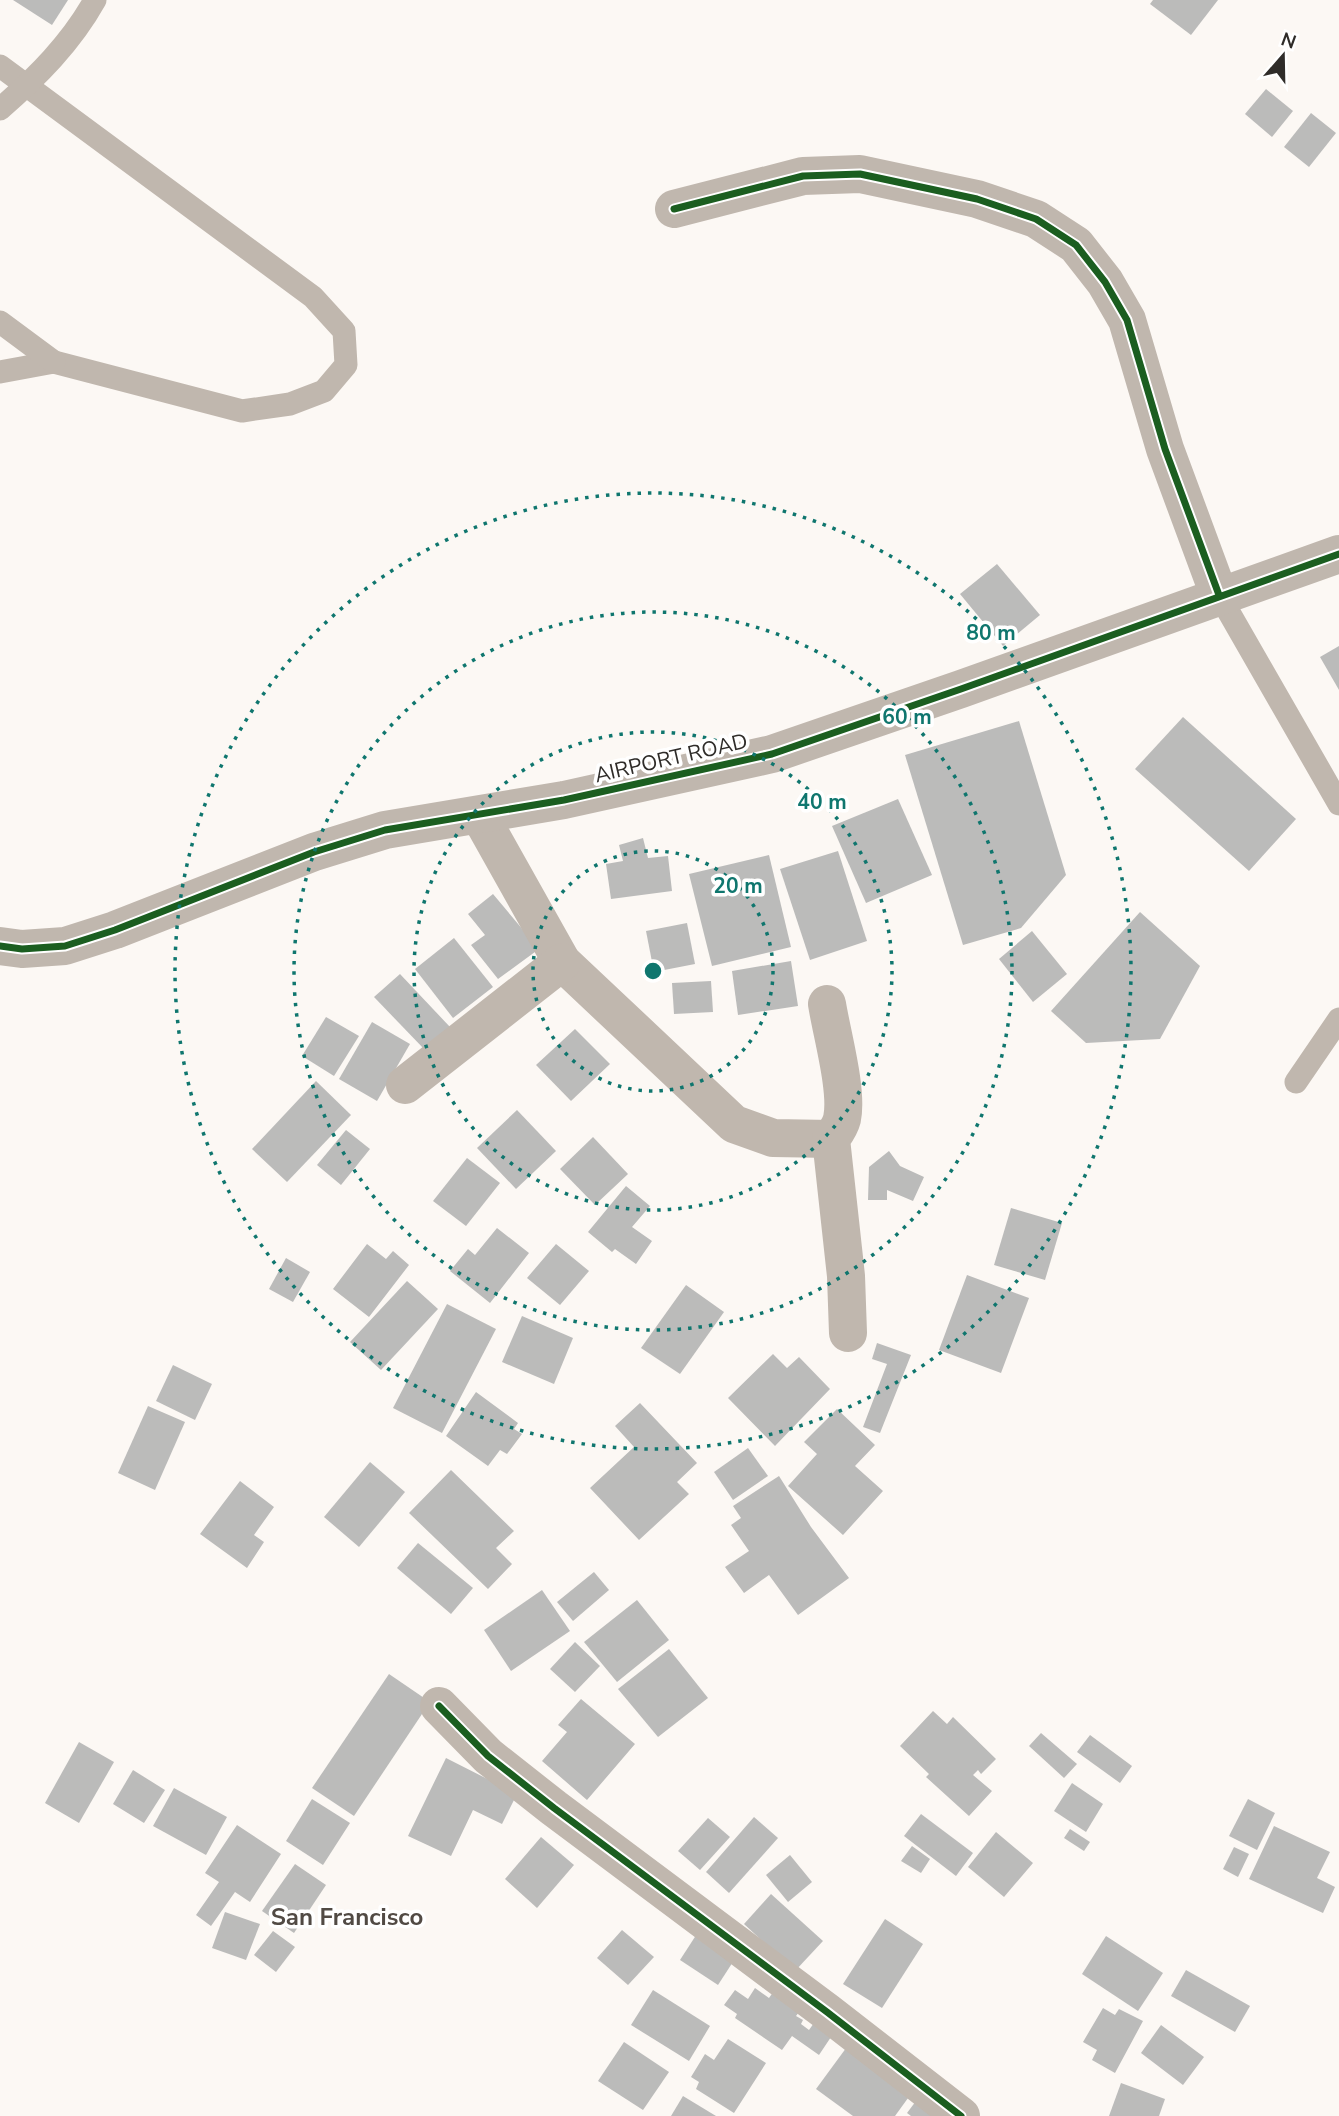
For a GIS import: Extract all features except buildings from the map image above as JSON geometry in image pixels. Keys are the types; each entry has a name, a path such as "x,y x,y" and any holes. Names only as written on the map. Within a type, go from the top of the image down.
{"street":[{"path":"674,209 803,176 860,174 976,199 1036,219 1076,245 1105,282 1127,320 1166,449 1219,595"},
{"name":"AIRPORT ROAD","path":"0,946 22,949 65,946 116,930 314,852 385,830 564,800 772,754 1339,554"},
{"path":"480,816 562,962 734,1124 773,1138 831,1139"},
{"path":"405,1085 562,962"},
{"path":"827,1004 842,1093 843,1117 831,1139 846,1276 848,1334"},
{"path":"439,1706 488,1756 545,1801 961,2116"}],"lane":[{"path":"0,109 27,86 63,48 95,0"},
{"path":"0,66 313,297 344,331 346,365 324,391 290,404 242,411 54,362 0,322"},
{"path":"0,372 54,362"},
{"path":"1219,595 1339,804"},
{"path":"1296,1082 1339,1019"}],"cycle path":[{"path":"674,209 803,176 860,174 977,199 1036,219 1076,245 1105,282 1127,320 1165,449 1219,595"},
{"path":"0,946 22,949 65,946 115,930 314,852 385,830 564,800 772,754 1339,554"},
{"path":"439,1706 488,1756 554,1808 961,2116"}],"district":[{"name":"San Francisco","path":"347,1917"}]}
